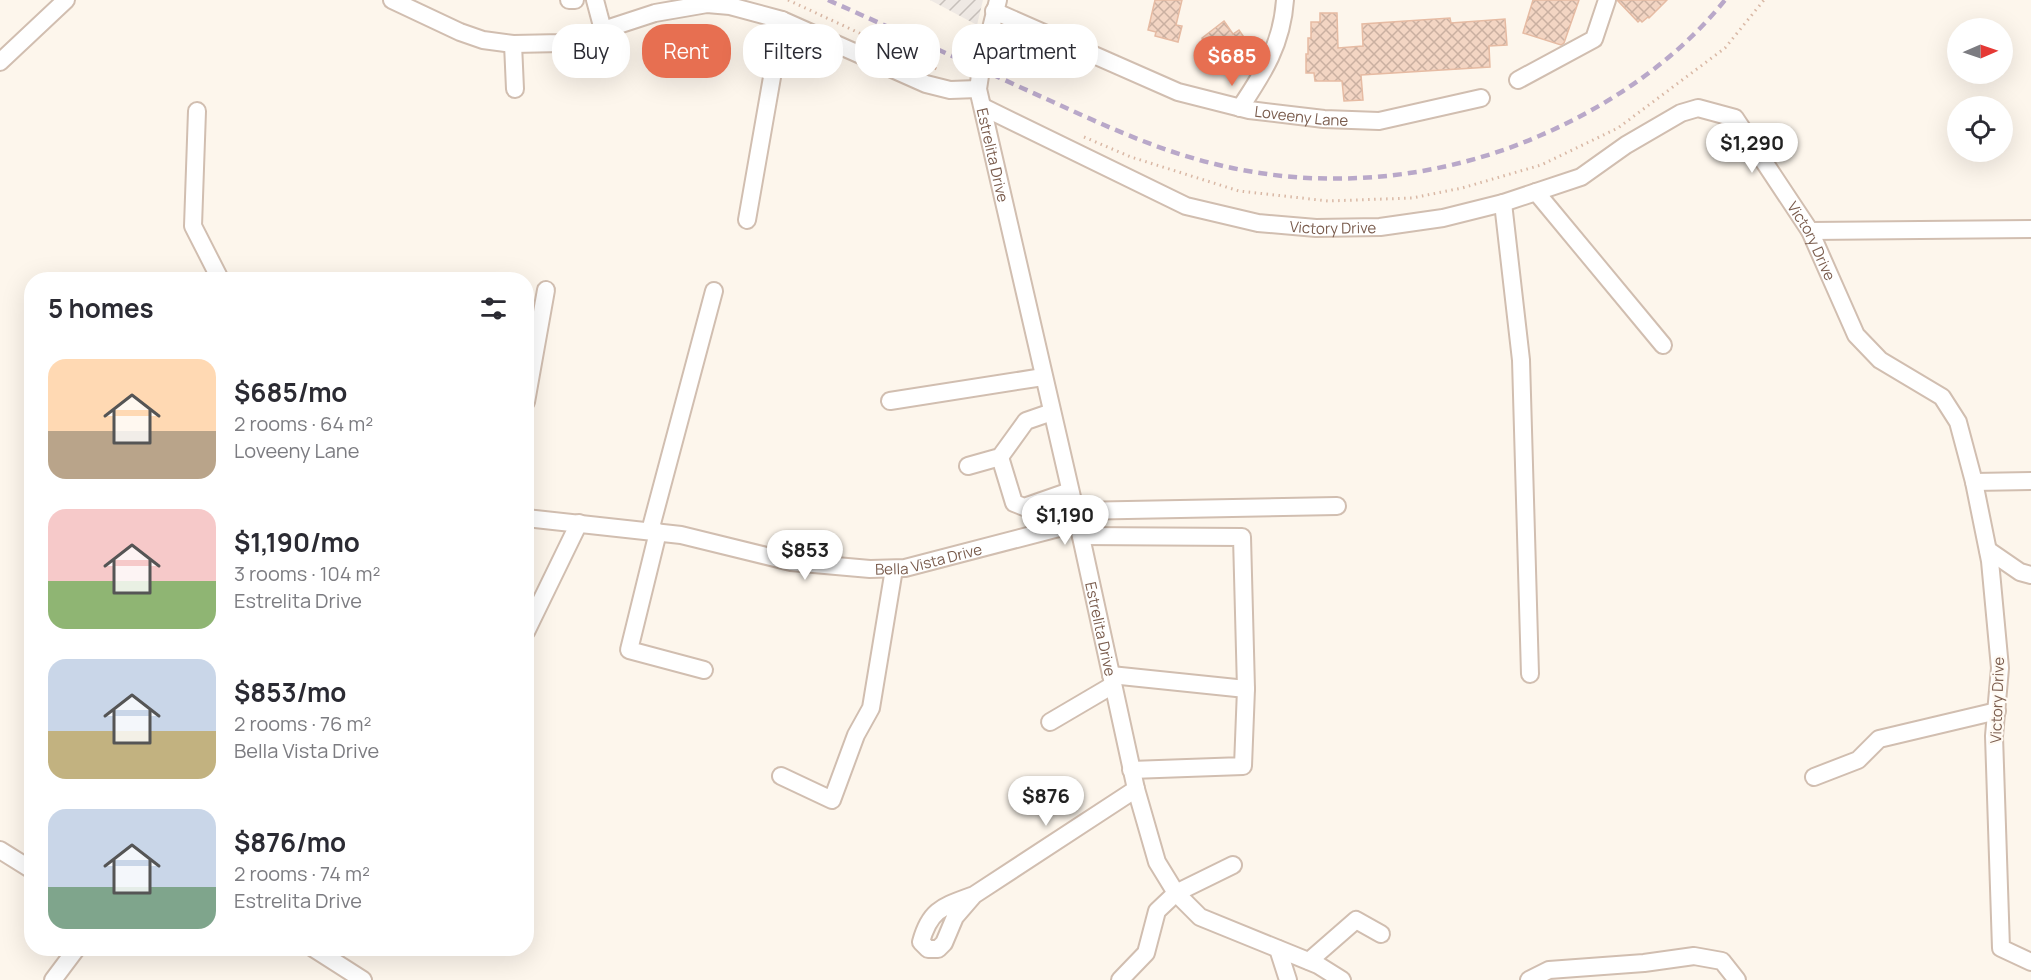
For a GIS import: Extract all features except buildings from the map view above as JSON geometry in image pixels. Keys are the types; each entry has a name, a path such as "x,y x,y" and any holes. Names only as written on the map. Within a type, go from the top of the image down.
{"street":[{"path":"0,62 66,0"},
{"path":"392,0 460,32 483,40 513,44 552,43"},
{"path":"569,0 575,0"},
{"path":"595,0 601,24"},
{"path":"1240,108 1257,83 1277,44 1285,0"},
{"path":"1518,80 1594,39 1607,0"},
{"name":"Loveeny Lane","path":"996,3 1178,92 1240,108 1324,119 1379,121 1481,98"},
{"name":"Estrelita Drive","path":"996,3 978,88 1078,523 1131,770 1157,862 1176,893 1200,917 1309,961 1342,980"},
{"path":"621,24 655,13 707,4 747,10 782,20 926,84 950,90 978,88"},
{"path":"747,220 782,20"},
{"path":"513,44 515,89"},
{"name":"Victory Drive","path":"983,107 1186,206 1258,223 1316,228 1380,227 1443,218 1503,203 1581,177 1626,145 1681,113 1698,108 1735,118 1810,231 1856,335 1880,360 1941,398 1958,422 1974,482 1988,550 2001,668 1994,736 2001,948 2031,962"},
{"path":"196,111 193,226 216,272"},
{"path":"1536,192 1663,345"},
{"path":"1503,203 1521,360 1530,674"},
{"path":"1810,231 2031,229"},
{"path":"534,357 546,290"},
{"path":"704,670 628,650 654,532 714,291"},
{"path":"890,401 1043,377"},
{"path":"968,466 1000,457 1026,421 1052,412"},
{"path":"1000,457 1014,503 1024,507 1070,491"},
{"path":"1974,482 2031,481"},
{"path":"1078,523 1337,506"},
{"name":"Bella Vista Drive","path":"534,519 681,535 791,562 870,569 905,568 1078,523"},
{"path":"1078,523 1242,537 1246,689 1243,766 1131,770"},
{"path":"534,616 579,524"},
{"path":"1988,550 2020,572 2031,575"},
{"path":"781,776 832,800 856,735 871,708 894,568"},
{"path":"1050,722 1112,680 1246,689"},
{"path":"1814,777 1858,760 1879,739 1997,711"},
{"path":"974,895 1136,789"},
{"path":"0,850 24,865"},
{"path":"1120,980 1146,953 1157,911 1176,893 1233,865"},
{"path":"1309,961 1356,920 1381,934"},
{"path":"1278,949 1288,980"},
{"path":"53,980 71,956"},
{"path":"326,956 363,980"},
{"path":"1529,980 1549,970 1644,963 1694,956 1722,961 1737,980"}],"shaded area":[{"path":"930,0 983,0 977,24"}],"railway":[{"path":"828,0 1093,120 1165,149 1215,164 1256,172 1338,179 1379,177 1461,163 1500,151 1565,124 1616,96 1664,61 1686,42 1725,0"}]}
